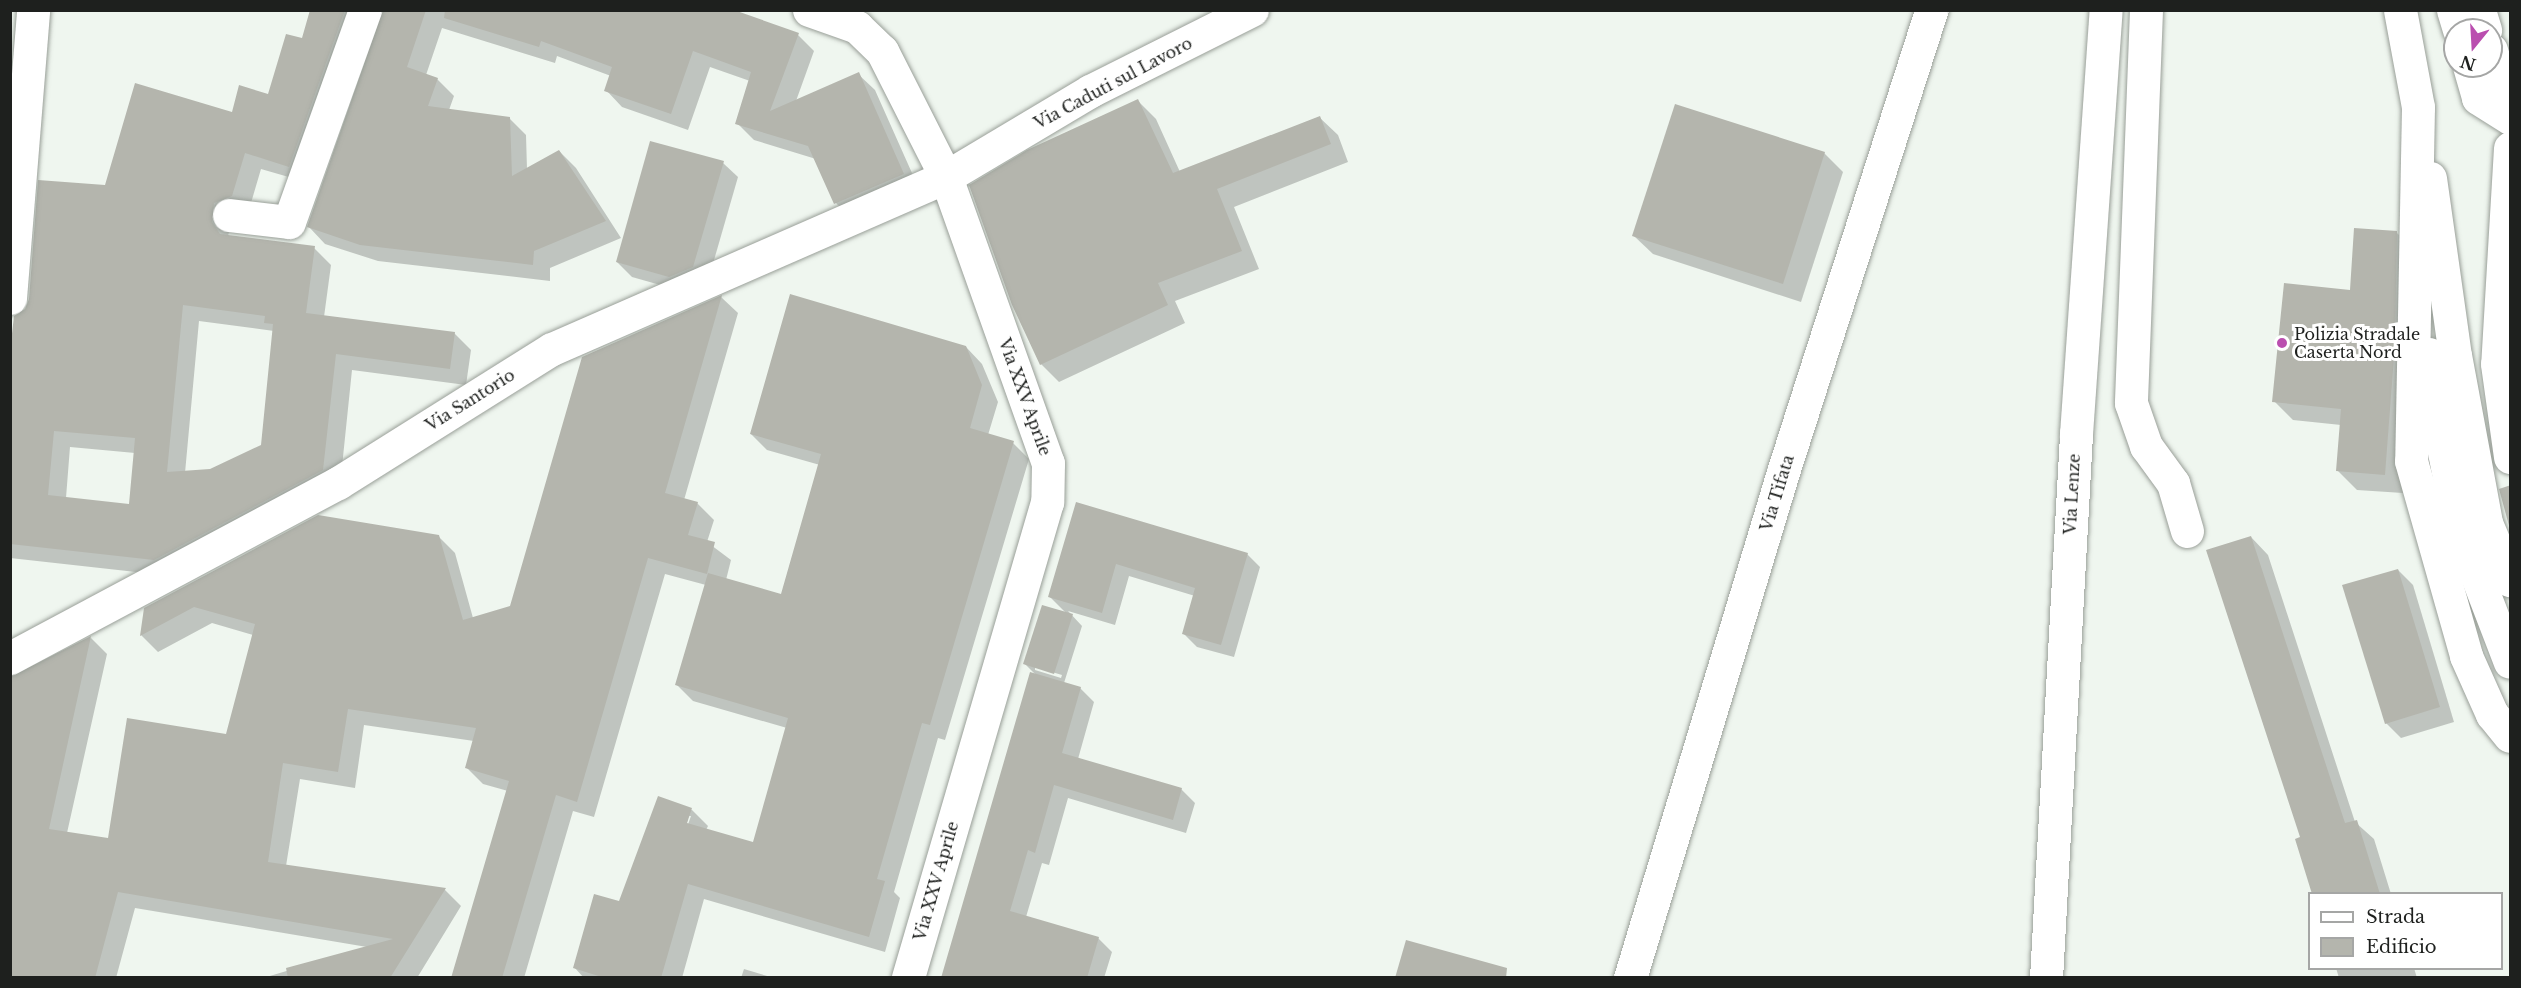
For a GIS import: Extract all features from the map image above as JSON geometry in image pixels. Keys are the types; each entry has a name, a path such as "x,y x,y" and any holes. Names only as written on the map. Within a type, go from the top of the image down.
{"main road":[{"path":"10,298 33,10"},
{"path":"230,215 289,222 365,10"},
{"name":"Via XXV Aprile","path":"809,10 857,27 882,51 946,177 1048,463 1047,502 908,978"},
{"name":"Via Caduti sul Lavoro","path":"946,177 1090,91 1252,10"},
{"name":"Via Tifata","path":"1630,978 1784,469 1931,10"},
{"name":"Via Lenze","path":"2046,978 2075,446 2106,10"},
{"path":"2146,10 2131,403 2146,446 2173,483 2187,531"},
{"path":"2400,10 2447,279 2455,355 2486,523 2511,580"},
{"path":"2472,78 2478,98 2511,118"},
{"path":"2500,78 2511,113"},
{"path":"2418,107 2431,387 2460,532 2511,662"},
{"path":"2418,107 2411,462 2466,656 2492,714 2511,736"},
{"path":"2511,148 2497,364 2511,457"},
{"name":"Via Santorio","path":"10,658 338,483 552,349 946,177"}],"building":[{"path":"310,10 345,10 289,167 245,153 232,196 214,203 212,222 220,234 315,246 306,313 455,332 450,369 336,354 323,470 154,560 10,544 10,351 14,316 25,309 29,299 38,180 105,185 135,83 232,112 239,85 268,94 286,34 302,38","holes":["183,305 265,316 264,323 273,324 261,445 210,469 167,472","54,431 135,438 129,504 48,495"]},
{"path":"383,10 426,10 407,67 438,78 428,106 510,117 512,176 559,150 606,221 534,251 533,265 360,245 307,227"},
{"path":"445,10 734,10 799,33 770,111 859,72 904,174 834,204 808,146 735,124 751,72 693,51 671,114 604,91 612,67 541,41 539,47 444,18"},
{"path":"1138,99 1173,173 1320,116 1331,144 1217,189 1242,251 1158,283 1168,305 1040,365 1012,305 969,185 1027,150"},
{"path":"1675,104 1825,152 1783,284 1632,236"},
{"path":"650,141 724,161 693,267 669,277 616,262"},
{"path":"2354,228 2397,231 2395,343 2385,475 2336,471 2341,409 2272,402 2284,283 2350,290"},
{"path":"790,294 966,346 982,385 970,428 1014,441 930,725 922,723 877,879 885,881 869,937 688,884 661,978 605,978 573,968 594,894 619,901 658,796 692,808 687,823 753,842 788,718 675,685 708,573 781,594 821,454 750,434"},
{"path":"722,295 665,493 698,502 688,535 715,542 707,574 648,558 577,802 556,795 502,978 451,978 509,781 465,768 476,728 348,709 338,772 283,763 268,862 446,888 390,978 288,978 286,968 393,939 118,892 95,978 10,978 10,677 91,636 49,829 108,838 127,718 226,734 255,624 194,607 140,636 144,608 318,515 439,535 463,620 510,606 582,357"},
{"path":"2511,485 2511,533 2499,489"},
{"path":"1076,502 1248,553 1221,645 1182,634 1195,588 1116,564 1102,613 1048,597"},
{"path":"2251,536 2345,823 2357,820 2379,892 2311,892 2295,839 2300,837 2206,550"},
{"path":"2398,569 2440,707 2385,724 2342,585"},
{"path":"1042,605 1073,614 1054,674 1023,664"},
{"path":"1030,672 1081,687 1062,753 1182,788 1173,820 1054,785 1035,853 1028,850 1010,911 1099,937 1087,978 941,978"},
{"path":"1406,940 1507,968 1506,978 1395,978"}],"place":[{"name":"Polizia Stradale Caserta Nord","path":"2282,343"}]}
